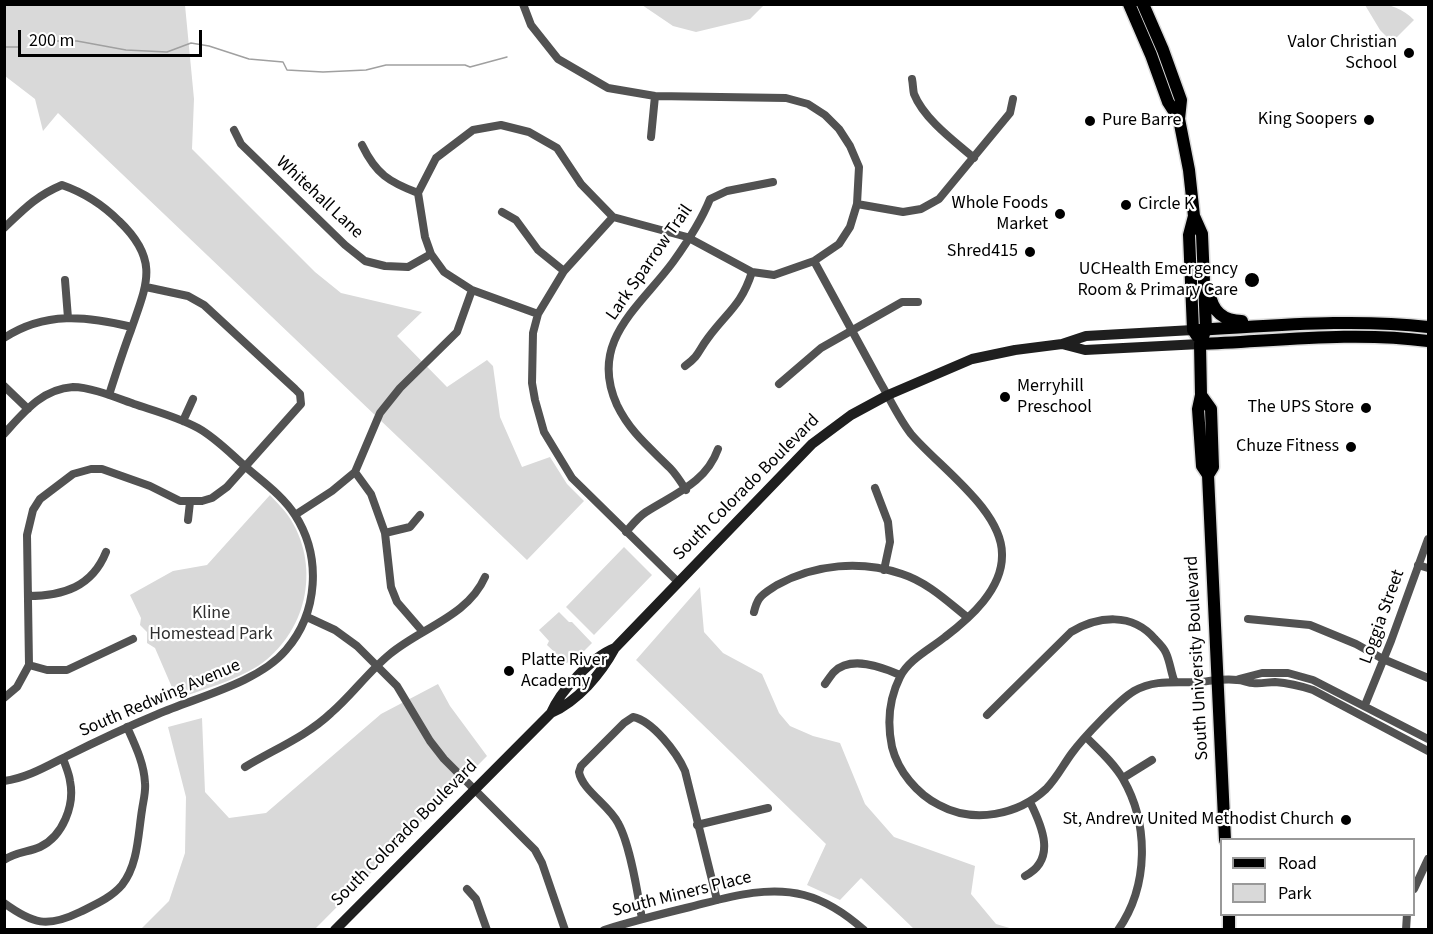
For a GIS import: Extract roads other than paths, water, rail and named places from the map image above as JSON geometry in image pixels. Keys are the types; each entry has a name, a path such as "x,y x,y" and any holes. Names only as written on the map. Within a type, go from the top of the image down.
{"main road":[{"name":"South University Boulevard","path":"1128,4 1151,55 1168,102 1179,119"},
{"path":"1134,4 1147,28 1160,42"},
{"name":"South University Boulevard","path":"1143,4 1160,42 1181,100 1179,119 1190,170 1194,216 1202,234 1206,329 1200,344 1201,395 1198,409 1202,466 1208,475 1225,838"},
{"name":"South University Boulevard","path":"1194,216 1189,235 1193,330 1200,344"},
{"path":"1203,270 1208,280 1211,302 1219,314 1232,321 1245,321 1267,326 1362,323 1428,327"},
{"name":"South Colorado Boulevard","path":"335,930 551,713 558,699 584,671 602,654 615,648 812,444 851,415 888,395 972,359 1015,350 1062,344 1086,336 1267,326"},
{"path":"1200,344 1354,337 1428,341"},
{"name":"South Colorado Boulevard","path":"1062,344 1084,350 1200,344"}],"street":[{"path":"523,4 531,25 558,59 608,88 655,96 786,98 808,104 832,122 850,146 859,167 857,204 850,227 839,244 814,261 774,274 752,272 687,237 613,217 581,184 557,148 529,132 501,125 473,130 435,158 418,193 425,237 431,254 444,272 472,290 538,314"},
{"path":"912,79 914,93 928,115 940,130 974,158"},
{"path":"651,137 655,96"},
{"path":"857,204 903,212 921,209 939,199 1010,113 1013,99"},
{"name":"Whitehall Lane","path":"234,130 241,144 345,245 365,261 385,266 408,267 431,254"},
{"path":"362,145 371,163 394,184 418,193"},
{"name":"Lark Sparrow Trail","path":"686,490 672,469 636,436 617,405 609,380 610,354 624,320 673,262 710,199 727,191 773,182"},
{"path":"4,228 28,203 62,185 93,199 114,216 138,243 146,263 146,287 109,395"},
{"path":"502,212 516,220 538,250 564,271"},
{"path":"613,217 564,271 538,314 533,333 532,383 535,400 544,432 575,482 678,582"},
{"path":"814,261 851,331 910,433 984,510 999,531 1003,555 999,575 991,592 967,617 921,654 900,675 891,704 889,732 894,754 900,767 919,791 939,806 980,816 1007,812 1030,802 1051,783 1086,736 1133,692 1150,684 1174,680 1199,682 1236,680 1262,673 1288,673 1313,680 1428,739"},
{"path":"685,366 697,358 706,339 737,305 745,292 752,272"},
{"path":"65,280 68,318"},
{"path":"4,698 18,687 29,665 27,535 31,515 40,499 73,474 91,469 102,469 150,486 180,501 202,501 220,493 301,404 300,394 204,305 188,297 146,287"},
{"path":"295,515 332,491 355,472 380,414 400,388 457,332 472,290"},
{"path":"779,384 821,348 902,302 918,302"},
{"path":"4,338 38,322 68,318 85,318 132,327"},
{"path":"4,386 28,409"},
{"path":"4,434 28,409 48,393 76,387 109,395 183,421 216,440 278,495 295,515 309,548 312,566 312,598 307,617 335,630 357,646 397,686 437,751 535,850 542,863 565,930"},
{"path":"183,421 193,399"},
{"path":"626,532 645,513 686,490 714,461 718,449"},
{"path":"355,472 371,494 384,533 391,587 397,602 423,632"},
{"path":"875,488 888,522 890,542 884,570"},
{"path":"189,520 190,502"},
{"path":"384,533 410,527 420,515"},
{"name":"Loggia Street","path":"1365,705 1428,539"},
{"path":"28,596 59,594 81,583 101,565 106,552"},
{"path":"754,612 759,599 791,578 839,565 903,574 928,586 967,617"},
{"path":"1418,565 1428,568"},
{"path":"245,767 314,727 331,714 391,653 465,605 479,591 485,577"},
{"name":"South Redwing Avenue","path":"4,781 28,775 127,727 251,678 285,652 307,617"},
{"path":"987,715 1071,632 1098,620 1123,619 1149,631 1166,652 1174,680"},
{"path":"1248,619 1310,625 1428,678"},
{"path":"29,665 47,670 68,670 133,639"},
{"path":"825,684 835,670 848,665 866,663 900,675"},
{"path":"1236,680 1295,685 1313,690 1428,751"},
{"path":"642,919 620,826 607,806 583,783 579,772 581,766 628,719 633,717 640,718 670,746 681,762 717,900"},
{"path":"4,903 31,920 51,922 61,920 104,900 121,885 134,858 146,785 140,758 127,727"},
{"path":"1086,736 1123,778 1135,808 1141,837 1143,864 1136,893 1118,930"},
{"path":"4,860 39,847 52,839 62,826 71,800 70,780 63,758"},
{"path":"1123,778 1152,760"},
{"path":"1025,876 1035,871 1045,845 1039,820 1030,802"},
{"path":"697,825 768,808"},
{"path":"1415,885 1428,859"},
{"path":"467,889 476,899 487,930"},
{"name":"South Miners Place","path":"604,930 717,900 763,891 799,893 822,901 848,916 864,930"}],"waterway":[{"path":"31,44 51,45 52,41 77,41 126,50 167,52 191,43 209,46 249,59 283,62 287,70 323,72 366,70 386,65 465,65 470,67 507,57"},
{"path":"4,47 20,47"}],"place":[{"name":"Valor Christian School","path":"1409,53"},
{"name":"King Soopers","path":"1369,120"},
{"name":"Pure Barre","path":"1090,121"},
{"name":"Circle K","path":"1126,205"},
{"name":"Whole Foods Market","path":"1060,214"},
{"name":"Shred415","path":"1030,252"},
{"name":"UCHealth Emergency Room & Primary Care","path":"1252,280"},
{"name":"Merryhill Preschool","path":"1005,397"},
{"name":"The UPS Store","path":"1366,408"},
{"name":"Chuze Fitness","path":"1351,447"},
{"name":"Platte River Academy","path":"509,671"},
{"name":"St, Andrew United Methodist Church","path":"1346,820"}],"park label":[{"name":"Kline Homestead Park","path":"211,624"}]}
